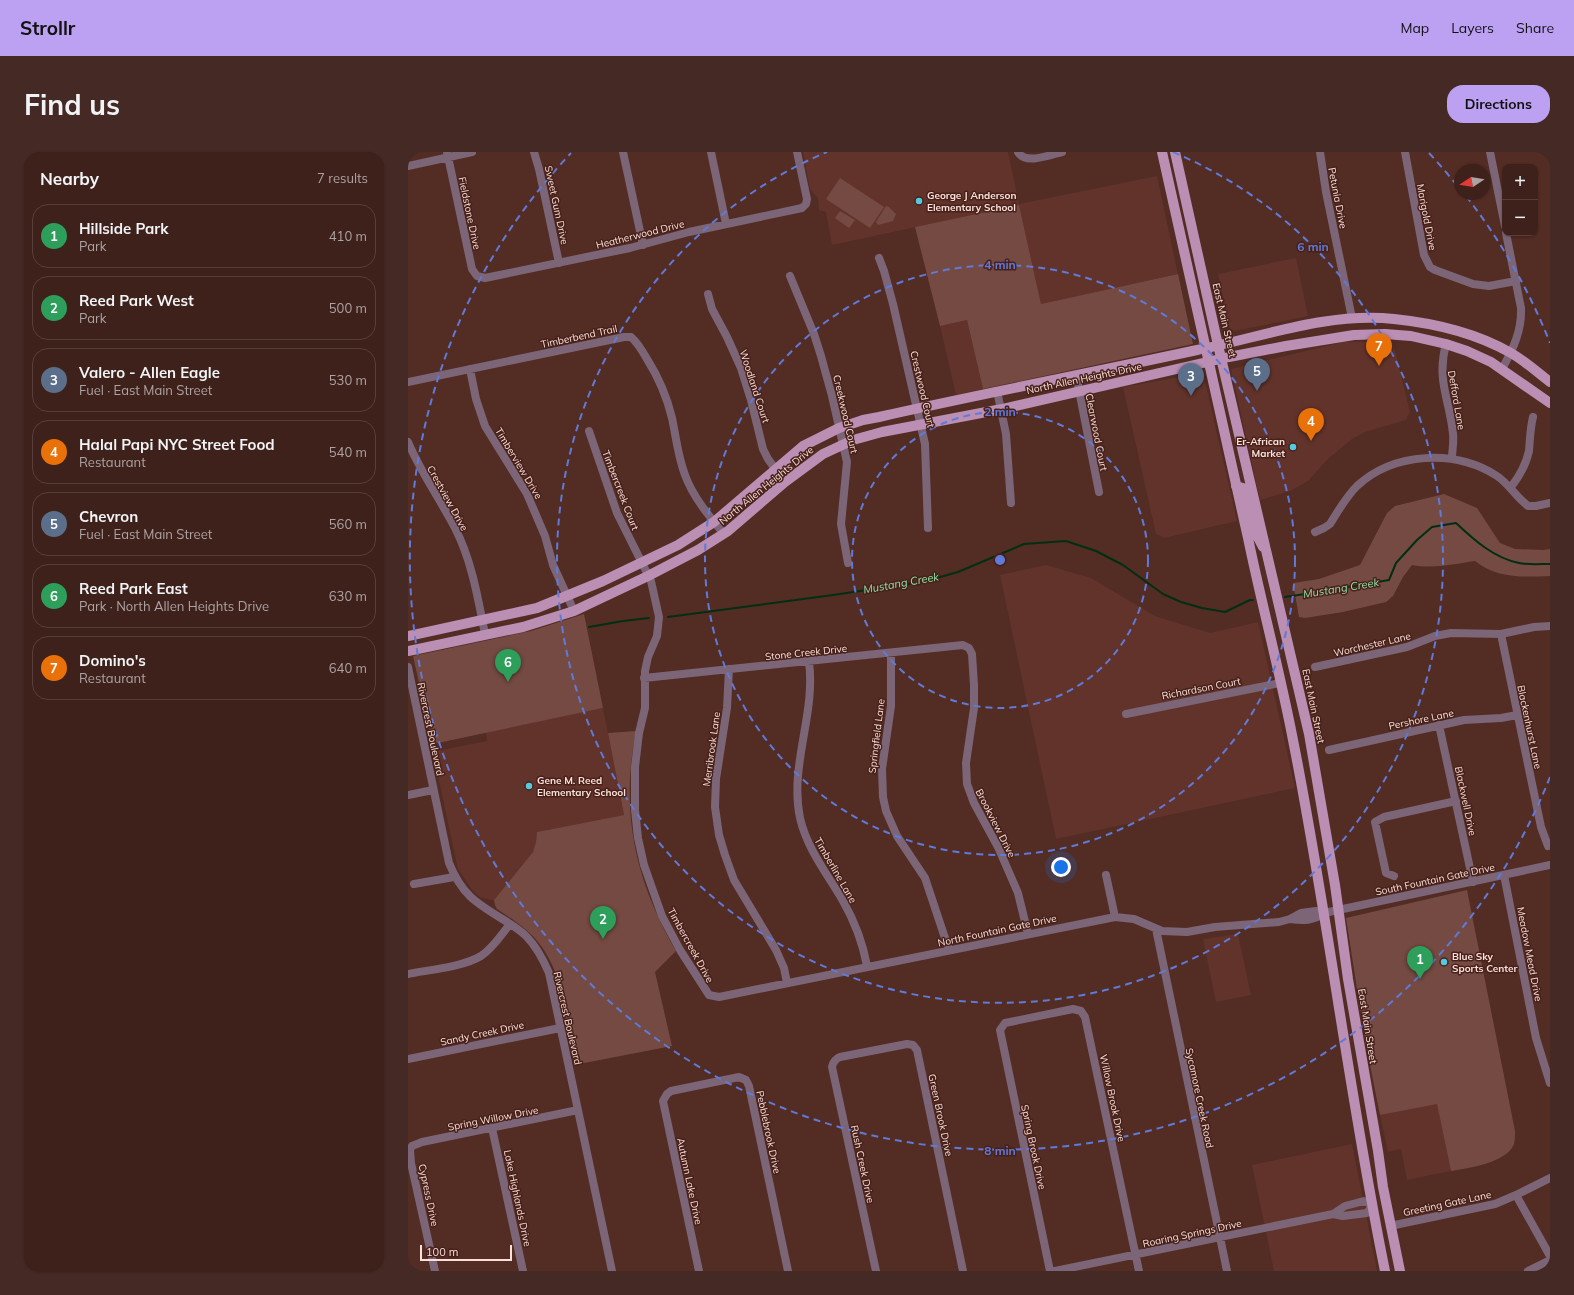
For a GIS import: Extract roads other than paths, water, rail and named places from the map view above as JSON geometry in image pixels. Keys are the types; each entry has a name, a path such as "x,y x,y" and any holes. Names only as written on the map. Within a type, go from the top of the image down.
{"main road":[{"path":"1162,152 1293,738 1310,829 1372,1205 1385,1271"},
{"name":"East Main Street","path":"1175,152 1311,746 1335,885 1358,1039 1390,1226 1400,1271"},
{"path":"1172,198 1185,195"},
{"path":"1352,318 1354,335"},
{"name":"North Allen Heights Drive","path":"408,636 537,608 567,596 678,545 714,522 803,446 839,428 863,420 1206,348 1309,324 1352,318 1393,319 1439,326 1479,339 1511,353 1550,382"},
{"name":"North Allen Heights Drive","path":"408,651 536,623 574,611 648,576 698,550 724,534 785,482 823,454 864,436 1002,409 1222,359 1286,346 1354,335 1385,334 1411,336 1446,344 1491,362 1550,403"},
{"path":"1222,424 1231,439 1241,478 1244,481 1251,483"},
{"path":"1236,486 1243,488 1246,492 1255,532 1260,544 1268,554"},
{"path":"1344,1042 1358,1039"},
{"path":"1372,1205 1386,1202"}],"street":[{"path":"408,166 448,155 472,152"},
{"name":"Sweet Gum Drive","path":"534,152 559,263"},
{"path":"623,152 643,245"},
{"path":"711,152 726,224"},
{"name":"Heatherwood Drive","path":"477,276 486,278 559,263 643,245 684,233 799,209 804,206 806,199 797,152"},
{"path":"1019,154 1027,159 1062,152"},
{"name":"Petunia Drive","path":"1320,152 1326,192 1352,318"},
{"name":"Marigold Drive","path":"1404,152 1424,255 1430,267 1442,274 1473,284 1489,286 1516,281"},
{"path":"1490,152 1502,211"},
{"name":"Fieldstone Drive","path":"448,155 472,269 477,276"},
{"path":"1502,369 1511,353 1520,330 1521,319 1521,308 1507,236"},
{"name":"Crestwood Court","path":"878,258 884,271 893,304 921,424 926,453 928,528"},
{"name":"Creekwood Court","path":"790,276 814,334 832,396 847,462 841,524 848,563"},
{"name":"Woodland Court","path":"708,294 712,309 728,337 741,368 751,400 763,450 785,482"},
{"name":"Timberbend Trail","path":"408,382 624,337 631,337 639,346 658,377 668,403 685,475 698,500 724,534"},
{"name":"Defford Lane","path":"1446,344 1441,369 1453,434 1452,459"},
{"name":"Timberview Drive","path":"470,369 476,398 485,426 528,494 545,536 553,565 574,611"},
{"name":"Clearwood Court","path":"1076,375 1099,492"},
{"path":"997,391 1002,409 1008,452 1011,503"},
{"path":"1511,488 1527,460 1533,417"},
{"name":"Timbercreek Court","path":"589,431 617,513 648,576"},
{"name":"Crestview Drive","path":"408,442 417,463 458,536 470,569 485,634"},
{"path":"1315,532 1330,524 1356,487 1370,476 1399,463 1422,458 1439,457 1452,459 1480,467 1497,476 1528,506 1550,503"},
{"name":"Timbercreek Drive","path":"648,576 656,602 659,626 657,636 648,657 644,678 645,708 639,732 635,767 635,810 638,838 644,865 662,916 680,950 706,993 709,995"},
{"name":"Worchester Lane","path":"1315,667 1407,647 1435,636 1451,632 1501,634 1534,627 1550,626"},
{"name":"Blackenhurst Lane","path":"1501,634 1541,827 1548,846"},
{"name":"Stone Creek Drive","path":"644,678 963,645 969,648"},
{"name":"Brookview Drive","path":"969,648 972,654 974,708 966,763 967,784 974,803 998,847 1018,893 1028,934"},
{"name":"Springfield Lane","path":"891,653 891,706 882,769 883,797 886,811 897,836 925,878 949,950"},
{"name":"Timberline Lane","path":"809,662 811,674 809,707 798,780 798,805 800,819 809,845 844,902 859,934 864,948 867,966"},
{"name":"Rivercrest Boulevard","path":"408,667 412,703 449,863 454,876 466,894 475,902 526,936 542,958 549,973 612,1271"},
{"name":"Merribrook Lane","path":"729,669 727,708 716,779 716,807 719,835 734,880 776,950 784,968 787,983"},
{"name":"Richardson Court","path":"1126,714 1280,683"},
{"name":"Pershore Lane","path":"1329,750 1464,720 1501,718 1517,715"},
{"name":"Blackwell Drive","path":"1439,725 1474,882"},
{"path":"408,795 433,790"},
{"path":"1394,876 1386,873 1375,822 1384,817 1456,801"},
{"name":"South Fountain Gate Drive","path":"1324,913 1550,865"},
{"path":"1106,875 1115,917"},
{"name":"Meadow Mead Drive","path":"1504,875 1536,1038 1550,1083"},
{"path":"414,884 454,876"},
{"name":"North Fountain Gate Drive","path":"709,995 715,997 1115,917 1134,919 1156,929 1174,932 1187,932 1215,927 1279,922 1290,919 1302,921 1318,917 1324,913"},
{"path":"408,974 465,963 480,956 497,941 510,924"},
{"name":"Sycamore Creek Road","path":"1156,929 1227,1271"},
{"name":"Willow Brook Drive","path":"1001,1027 1006,1023 1073,1009 1081,1011 1084,1014 1139,1271"},
{"name":"Spring Brook Drive","path":"1001,1027 1000,1033 1050,1271"},
{"name":"Sandy Creek Drive","path":"408,1059 560,1028"},
{"name":"Green Brook Drive","path":"834,1061 840,1057 907,1044 916,1047 963,1271"},
{"name":"Rush Creek Drive","path":"834,1061 832,1067 876,1271"},
{"name":"Pebblebrook Drive","path":"665,1096 671,1091 739,1077 748,1083 788,1271"},
{"name":"Autumn Lake Drive","path":"665,1096 664,1104 699,1271"},
{"name":"Spring Willow Drive","path":"412,1146 422,1142 578,1110"},
{"name":"Lake Highlands Drive","path":"492,1128 523,1271"},
{"name":"Cypress Drive","path":"412,1146 410,1155 411,1162 435,1271"},
{"name":"Greeting Gate Lane","path":"1390,1226 1480,1208 1516,1195 1550,1178"},
{"path":"1516,1195 1550,1256"},
{"name":"Roaring Springs Drive","path":"1054,1271 1333,1214 1345,1206 1364,1201 1372,1205 1367,1213 1344,1216 1333,1214"},
{"path":"1528,1271 1550,1260"}],"waterway":[{"name":"Mustang Creek","path":"1285,597 1389,580 1396,563 1417,540 1432,527 1456,523 1485,548 1510,561 1523,564 1550,564"},
{"name":"Mustang Creek","path":"668,617 922,582 958,572 1024,544 1066,541 1096,551 1123,565 1163,594 1181,602 1225,612 1253,600"},
{"name":"Mustang Creek","path":"589,627 649,618"}],"place":[{"name":"George J Anderson Elementary School","path":"919,201"},
{"name":"Domino's","path":"1379,366"},
{"name":"Chevron","path":"1257,391"},
{"name":"Valero - Allen Eagle","path":"1191,396"},
{"name":"Halal Papi NYC Street Food","path":"1311,441"},
{"name":"Er-African Market","path":"1293,447"},
{"name":"Reed Park East","path":"508,682"},
{"name":"Gene M. Reed Elementary School","path":"529,786"},
{"name":"Reed Park West","path":"603,939"},
{"name":"Blue Sky Sports Center","path":"1444,962"},
{"name":"Hillside Park","path":"1420,979"}]}
